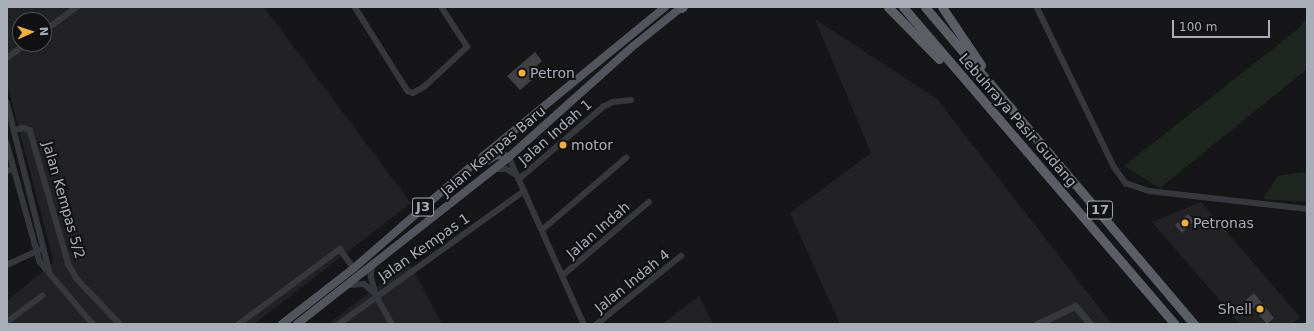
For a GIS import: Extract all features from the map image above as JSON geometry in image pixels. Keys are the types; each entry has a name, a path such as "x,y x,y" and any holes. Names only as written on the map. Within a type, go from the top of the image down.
{"highway":[{"path":"888,7 972,90"},
{"name":"Lebuhraya Pasir Gudang","path":"903,7 972,90 1175,324"},
{"name":"Lebuhraya Pasir Gudang","path":"925,7 1194,324"},
{"path":"942,7 1004,99"}],"main road":[{"name":"Jalan Kempas Baru","path":"282,324 354,268 452,183 665,7"},
{"name":"Jalan Kempas Baru","path":"297,324 509,157 632,47 682,7"},
{"path":"452,183 491,156 509,157"}],"street":[{"path":"52,25 77,7"},
{"path":"355,7 408,91 413,93 424,88 467,47 441,7"},
{"path":"1037,7 1115,168 1126,183 1149,191 1307,209"},
{"path":"7,58 15,52"},
{"name":"Jalan Indah 1","path":"518,177 603,107 631,100"},
{"path":"7,102 42,249 52,277"},
{"name":"Jalan Kempas 5/2","path":"14,130 24,128 30,130 69,265 77,278 120,324"},
{"path":"7,143 36,251 43,266 93,324"},
{"name":"Jalan Indah","path":"509,157 584,324"},
{"path":"542,230 626,158"},
{"path":"7,171 14,169"},
{"path":"494,169 506,169 518,177"},
{"name":"Jalan Kempas 1","path":"339,324 376,295 524,191"},
{"name":"Jalan Indah","path":"562,276 649,202"},
{"path":"7,265 42,249"},
{"path":"240,323 340,249 354,268"},
{"name":"Jalan Indah 4","path":"597,324 681,256"},
{"path":"373,265 371,276 376,295 392,324"},
{"path":"346,286 364,284 376,295"},
{"path":"8,323 42,296"},
{"path":"1037,324 1074,306 1091,324"}],"shaded area":[{"path":"7,7 264,7 411,203 254,324 7,324 7,301 54,262 7,84"},
{"path":"1307,18 1307,69 1160,188 1124,166 1298,29"},
{"path":"815,19 937,99 1112,324 840,324 790,213 871,153"},
{"path":"1302,172 1307,174 1307,202 1263,199 1278,176"},
{"path":"1201,202 1300,317 1292,324 1240,324 1152,222"},
{"path":"409,262 442,324 328,324"},
{"path":"699,296 713,324 662,324"}],"building":[{"name":"Petron","path":"535,52 542,61 532,70 537,76 520,90 507,76"},
{"name":"Petronas","path":"1188,214 1194,221 1182,233 1175,225"},
{"name":"Shell","path":"1254,293 1274,318 1267,324 1246,300"}],"place":[{"name":"Petron","path":"522,73"},
{"name":"motor","path":"563,145"},
{"name":"Petronas","path":"1185,223"},
{"name":"Shell","path":"1260,309"}]}
